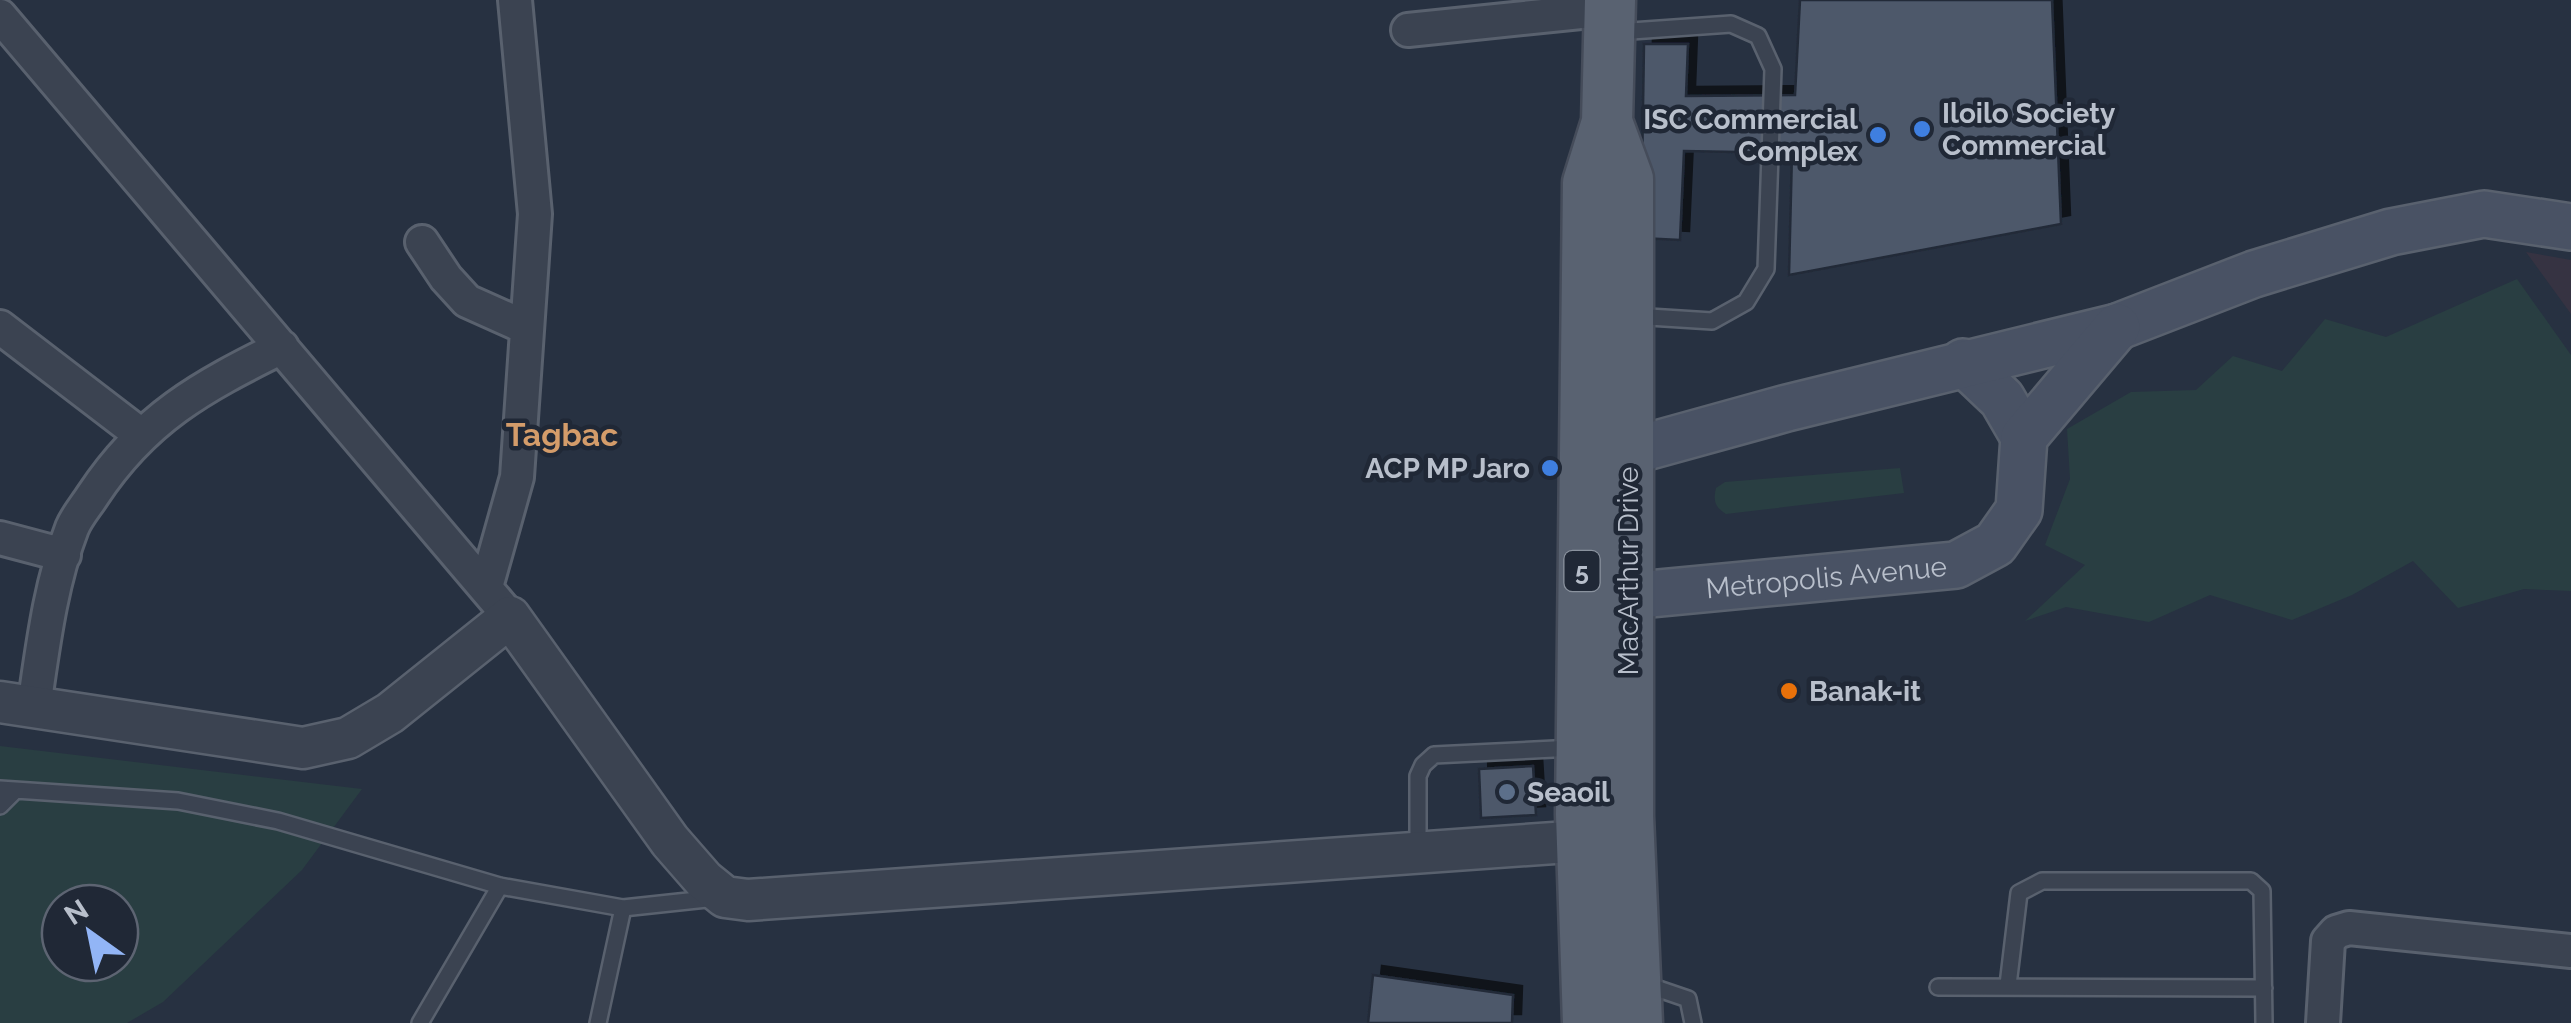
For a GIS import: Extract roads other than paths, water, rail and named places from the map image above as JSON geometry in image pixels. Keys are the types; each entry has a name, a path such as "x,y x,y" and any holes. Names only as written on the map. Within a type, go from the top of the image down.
{"main road":[{"name":"MacArthur Drive","path":"1609,14 1606,122 1588,183 1606,462 1628,596 1628,816 1637,1003"},
{"name":"MacArthur Drive","path":"1588,1023 1582,841 1582,563 1606,462 1628,316 1628,179 1606,122"},
{"path":"1606,462 1963,362 2117,327 2254,274 2391,232 2484,214 2571,228"},
{"path":"1963,362 2002,399 2024,437 2117,327"},
{"name":"Metropolis Avenue","path":"1628,596 1956,565 1995,544 2019,510 2024,437"},
{"path":"1582,563 1628,596"}],"street":[{"path":"282,347 204,385 141,434 105,476 74,524 17,704 304,748 348,738 390,713 498,602 516,476 535,214 516,0"},
{"path":"1408,30 1609,14"},
{"path":"0,16 13,55 282,347 498,602 670,841 704,880 725,897 748,900 1582,841"},
{"path":"422,242 467,301 524,327"},
{"path":"0,327 141,434"},
{"path":"0,538 64,555"},
{"path":"2323,1023 2328,941 2336,932 2350,928 2571,951"}],"lane":[{"path":"1609,14 1731,24 1758,36 1773,69 1766,270 1746,302 1712,321 1628,316"},
{"path":"1418,854 1418,776 1434,755 1583,747"},
{"path":"0,806 7,790 195,805 278,821 500,886 622,908 725,897"},
{"path":"2008,985 2020,892 2029,885 2042,881 2250,881 2262,891 2264,1023"},
{"path":"420,1023 500,886"},
{"path":"598,1023 622,908"},
{"path":"1938,987 2264,988"},
{"path":"1637,1003 1688,999 1693,1023"}],"place":[{"name":"Iloilo Society Commercial","path":"1922,129"},
{"name":"ISC Commercial Complex","path":"1878,135"},
{"name":"ACP MP Jaro","path":"1550,468"},
{"name":"Banak-it","path":"1789,691"},
{"name":"Seaoil","path":"1507,792"}],"district":[{"name":"Tagbac","path":"562,434"}]}
